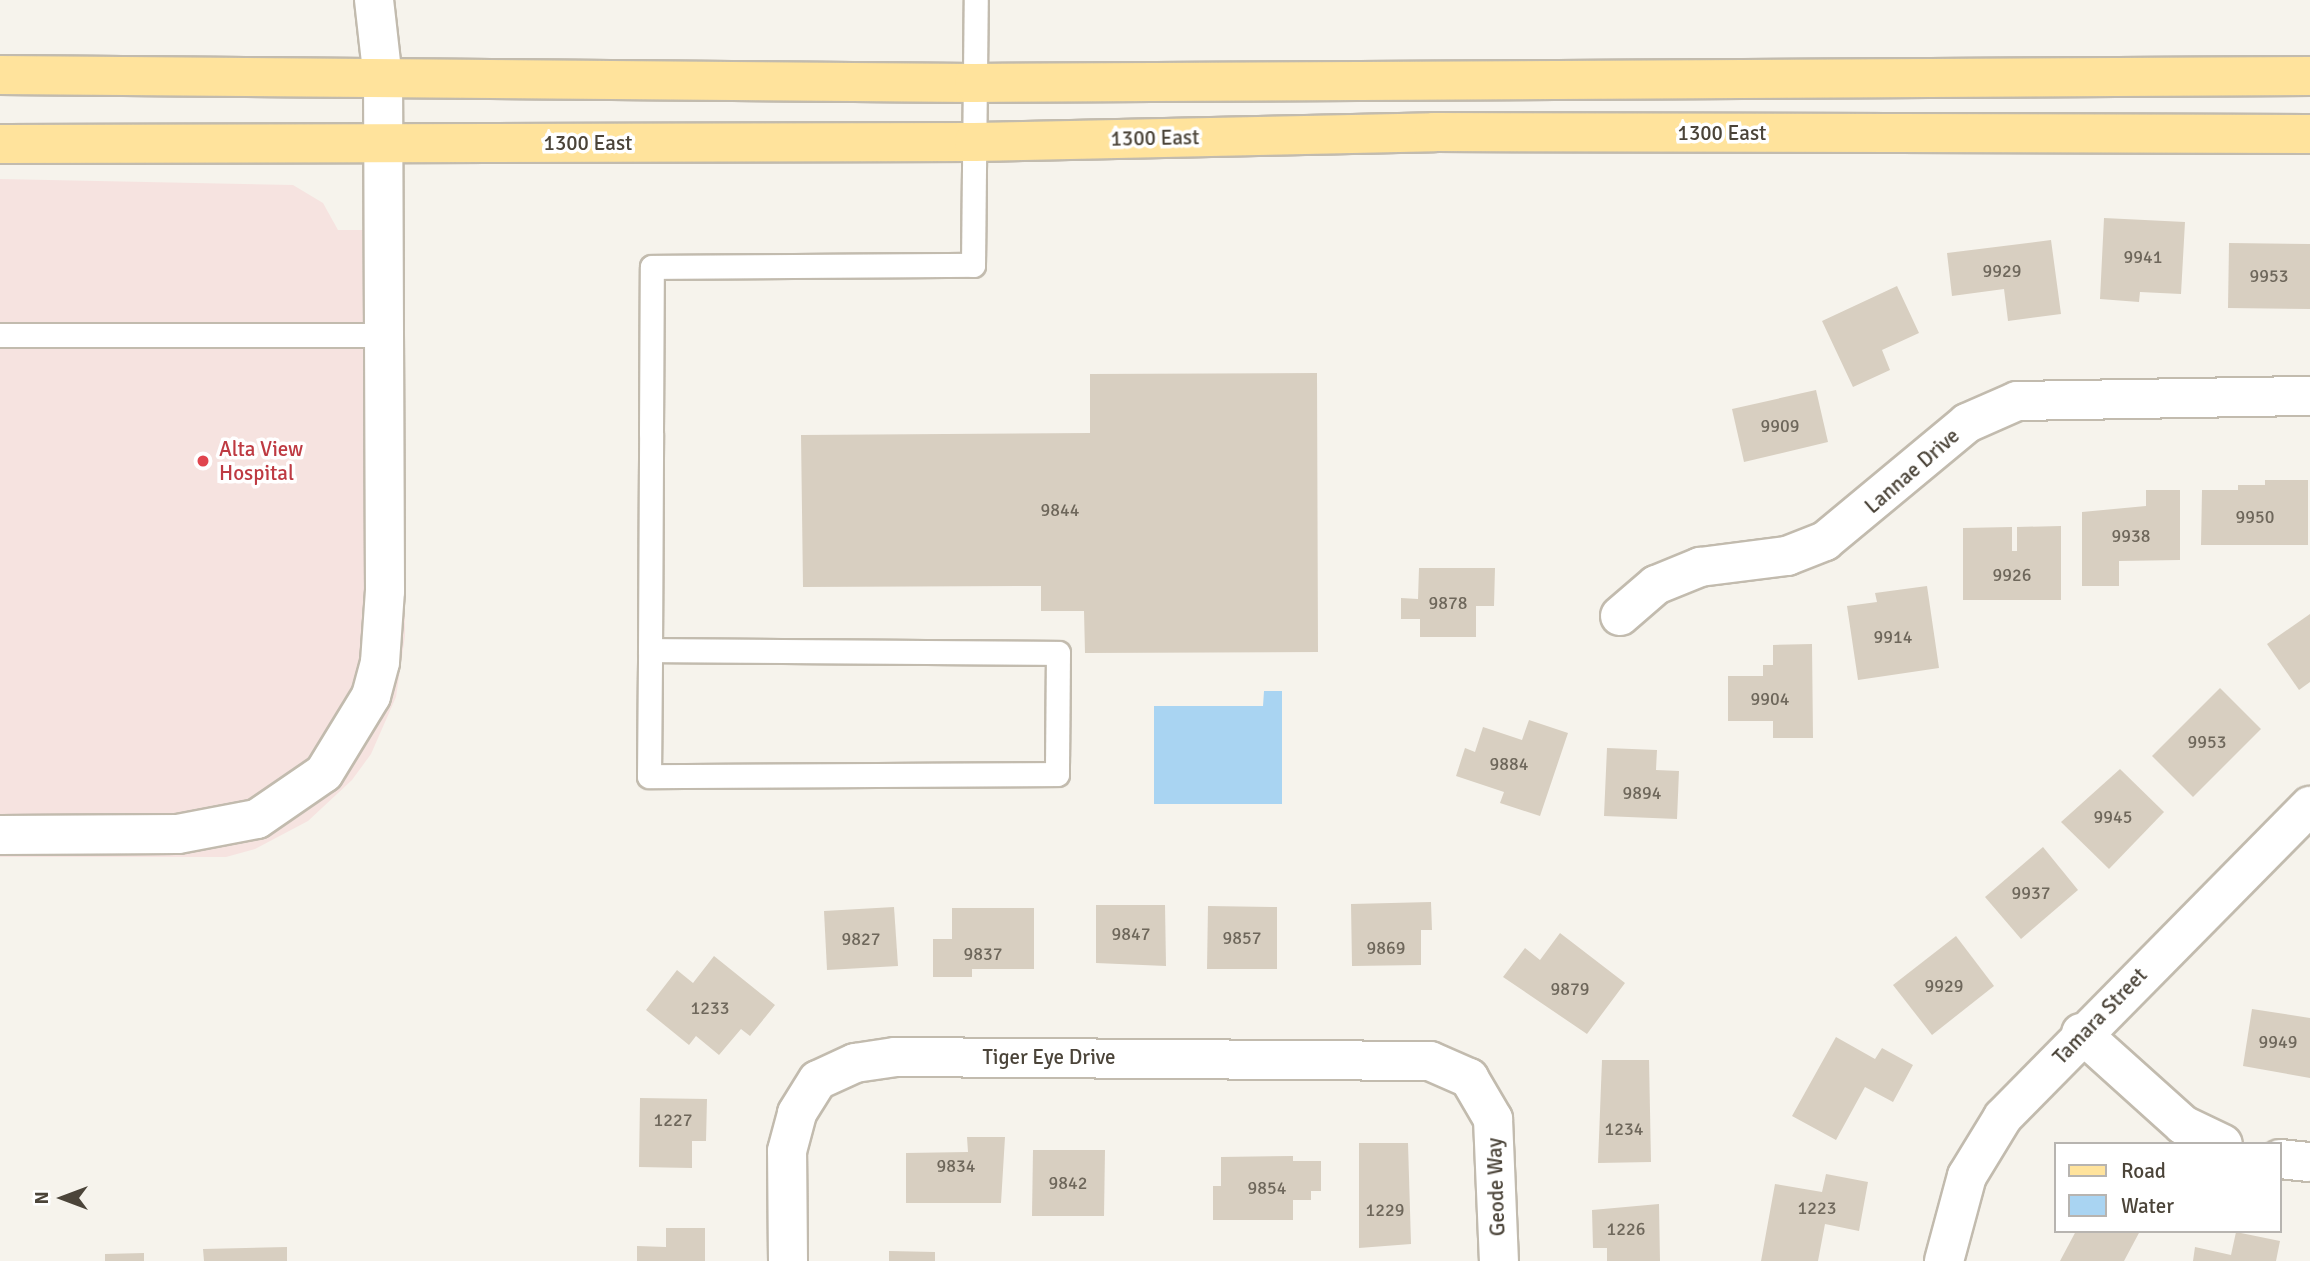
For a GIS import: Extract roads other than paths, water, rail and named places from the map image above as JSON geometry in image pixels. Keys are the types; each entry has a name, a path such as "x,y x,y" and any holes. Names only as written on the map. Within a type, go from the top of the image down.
{"main road":[{"path":"0,75 974,83 2310,76"},
{"name":"1300 East","path":"0,144 974,142 1434,132 2310,134"}],"street":[{"path":"0,835 178,834 231,827 292,799 342,752 371,696 384,627 383,80 374,0"},
{"name":"Lannae Drive","path":"1620,616 1656,585 1700,567 1787,556 1825,541 1967,423 2017,401 2310,396"},
{"name":"Tamara Street","path":"1944,1261 1967,1175 2003,1117 2081,1033 2310,806"},
{"path":"2081,1033 2183,1125 2219,1142"},
{"name":"Tiger Eye Drive","path":"788,1261 787,1151 797,1113 818,1080 855,1063 895,1057 1389,1057 1430,1061 1469,1078"},
{"name":"Geode Way","path":"1469,1078 1493,1119 1499,1261"},
{"path":"2282,1159 2310,1162"}],"lane":[{"path":"650,650 1058,653 1057,774 649,776 652,267 973,265 976,0"},
{"path":"0,335 384,335"}],"water":[{"path":"1264,691 1282,691 1282,804 1154,804 1154,706 1263,706"}],"place":[{"name":"Alta View Hospital","path":"203,461"}]}
